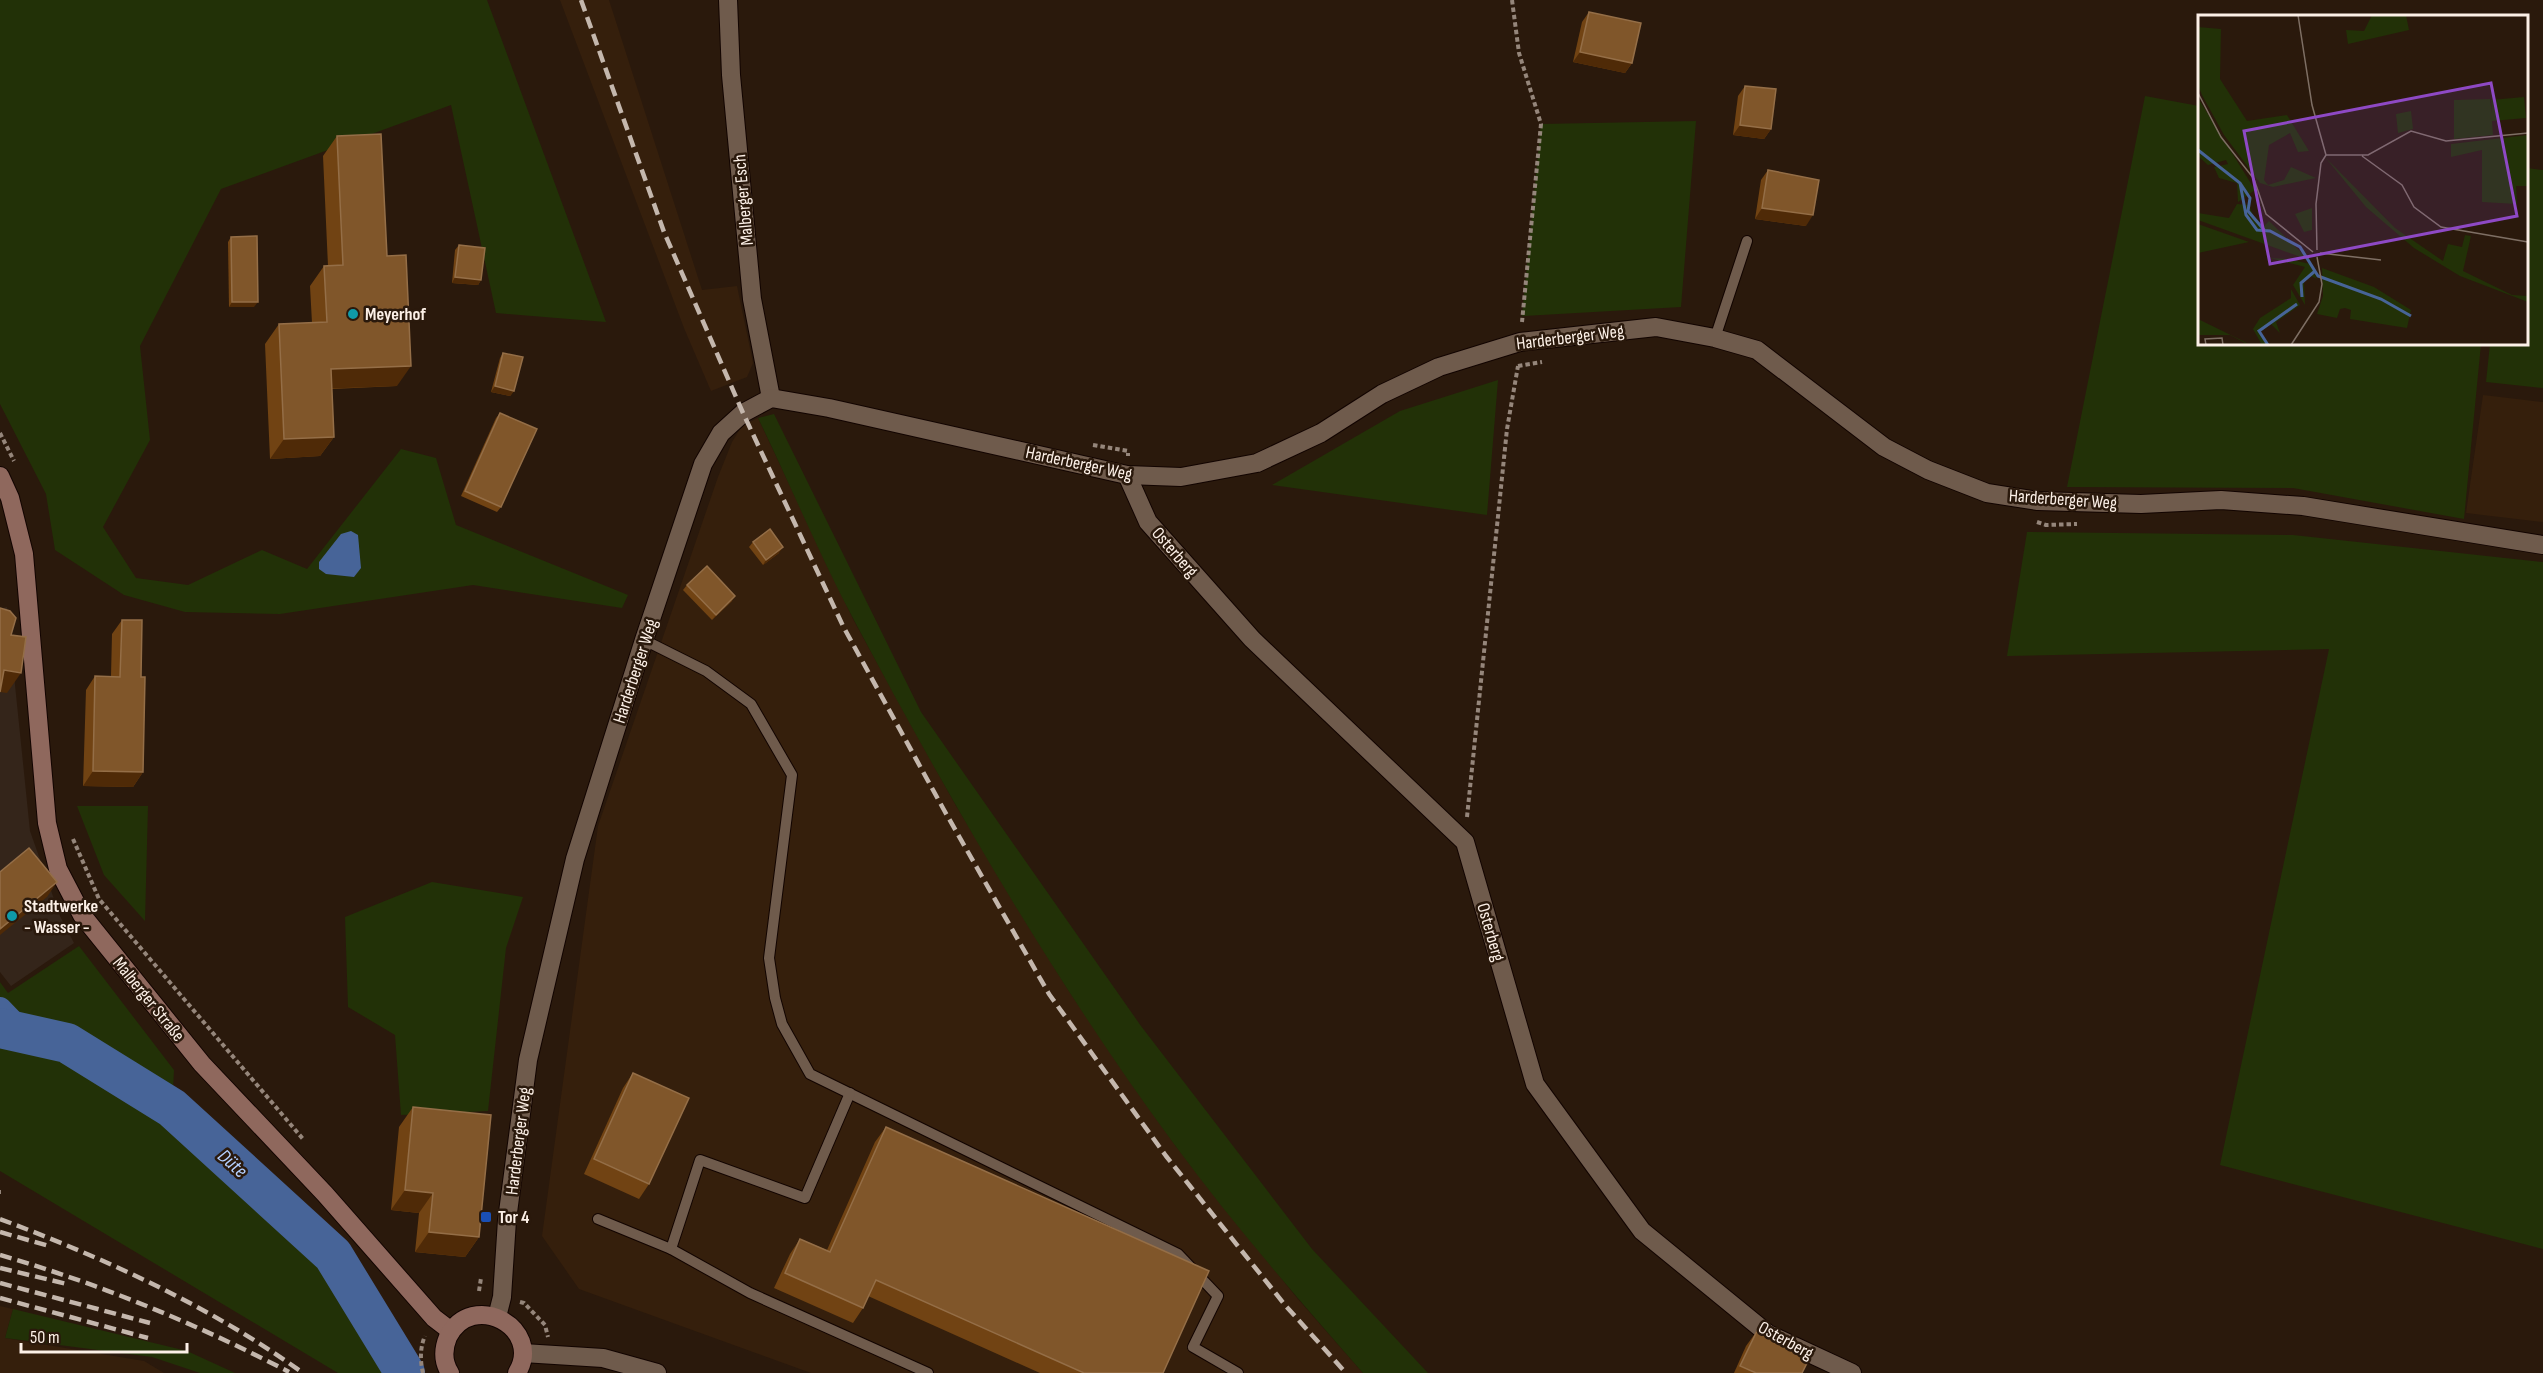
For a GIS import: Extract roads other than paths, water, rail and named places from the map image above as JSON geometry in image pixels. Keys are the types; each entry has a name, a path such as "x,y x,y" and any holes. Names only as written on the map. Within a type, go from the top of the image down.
{"street":[{"name":"Malberger Esch","path":"728,0 731,75 752,299 771,398"},
{"name":"Harderberger Weg","path":"497,1317 502,1297 507,1220 528,1060 575,859 644,640 703,464 721,433 743,413 771,398 829,408 1127,475 1181,477 1257,463 1321,433 1382,394 1439,367 1520,342 1656,327 1715,338 1757,350 1884,447 1928,470 1988,494 2038,501 2141,504 2221,500 2303,506 2543,545"},
{"name":"Osterberg","path":"1127,475 1148,522 1252,639 1465,842 1535,1084 1642,1231 1768,1334 1852,1373"},
{"name":"Malberger Straße","path":"0,476 10,498 24,554 46,823 58,869 82,915 202,1064 326,1194 434,1318 452,1331"},
{"path":"450,1373 444,1356 446,1343 452,1331 460,1322 472,1316 484,1315 497,1317 508,1323 517,1333 523,1353 518,1373"},
{"path":"523,1353 603,1358 657,1373"}],"lane":[{"path":"1715,338 1748,241"},
{"path":"644,640 706,671 752,704 792,775 769,958 775,998 782,1023 810,1074 1178,1254 1218,1296 1193,1347 1238,1373"},
{"path":"671,1249 700,1160 805,1198 850,1093"},
{"path":"598,1219 671,1249 750,1293 928,1373"}],"water":[{"path":"351,531 358,535 361,568 354,577 326,574 319,569 319,562 341,534"}],"waterway":[{"path":"0,1009 22,1032"},
{"name":"Düte","path":"0,1028 67,1043 172,1108 333,1255 405,1373"}],"railway":[{"path":"581,0 664,232 743,413 843,626 944,810 1049,994 1166,1156 1285,1305 1346,1373"},
{"path":"0,1219 118,1268 194,1305 268,1349 303,1373"},
{"path":"0,1232 49,1246"},
{"path":"0,1255 148,1306 289,1372"},
{"path":"0,1268 67,1284"},
{"path":"0,1283 150,1323"},
{"path":"0,1298 148,1338"}],"place":[{"name":"Meyerhof","path":"353,314"},
{"name":"Stadtwerke - Wasser -","path":"12,916"},
{"name":"Tor 4","path":"486,1217"}]}
